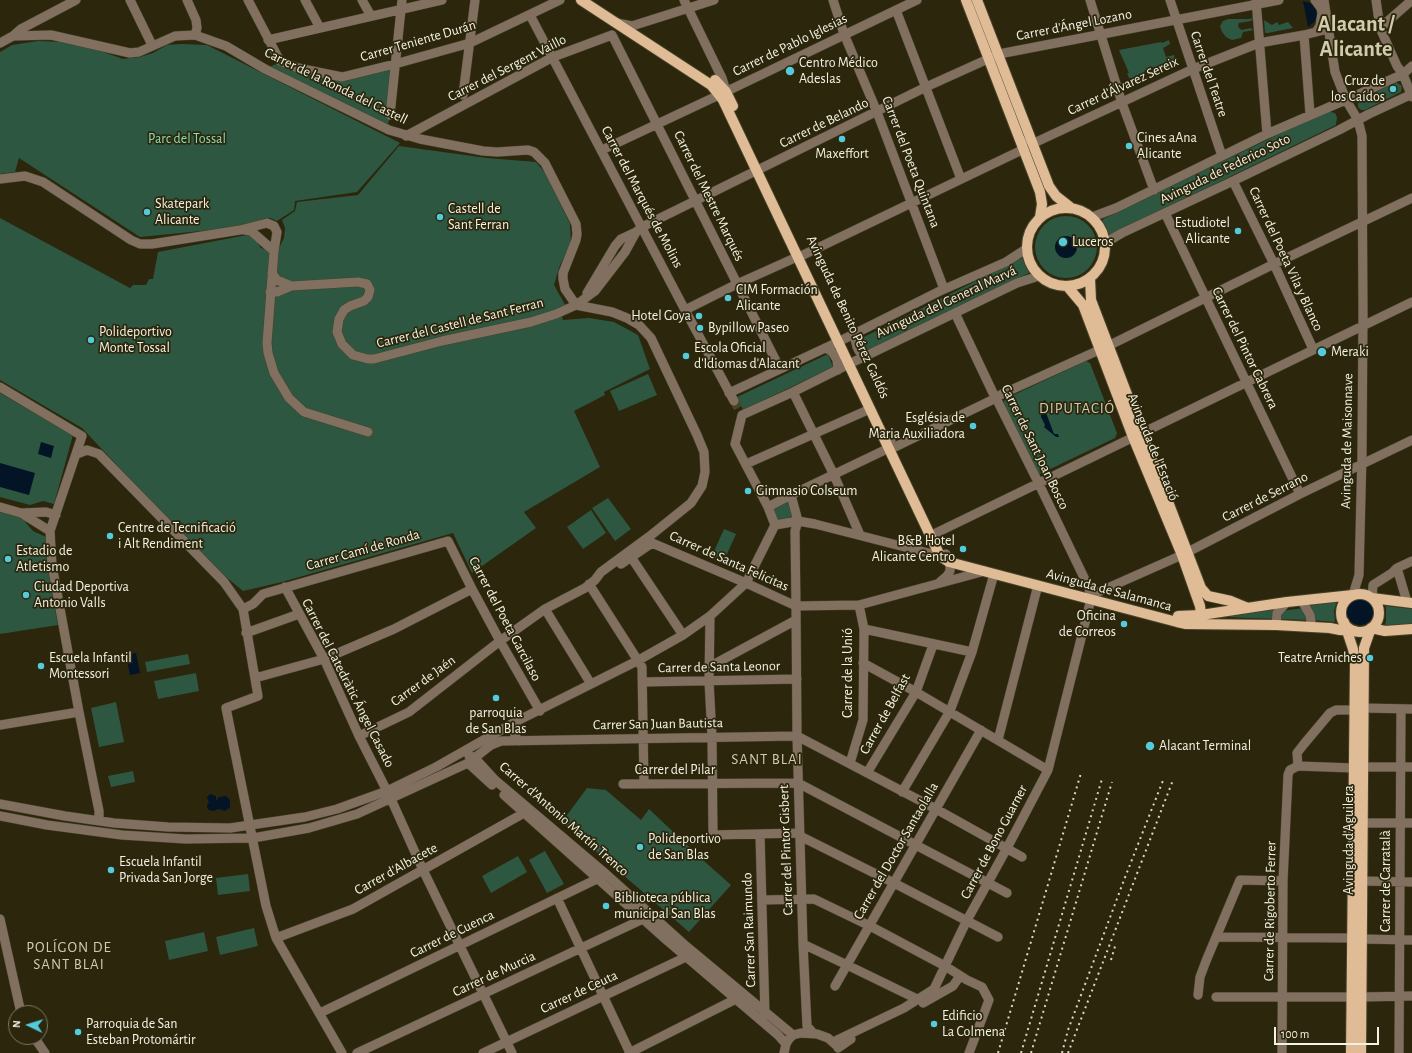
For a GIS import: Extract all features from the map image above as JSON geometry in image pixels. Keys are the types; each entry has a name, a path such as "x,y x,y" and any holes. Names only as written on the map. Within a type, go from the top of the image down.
{"main road":[{"path":"581,0 723,94"},
{"path":"593,0 710,77 723,94"},
{"path":"966,0 994,56 1034,143 1049,186 1056,196 1070,207"},
{"path":"977,0 1018,134 1040,192 1042,204 1040,217"},
{"name":"Avinguda de Benito Pérez Galdós","path":"723,94 841,341 870,409 892,445 945,557"},
{"path":"1062,207 1070,207 1078,209 1092,217 1101,230 1105,243 1102,261 1090,278 1084,283 1076,286 1067,286 1054,284 1039,276 1031,264 1026,249 1027,238 1031,229 1040,217 1049,211 1062,207"},
{"name":"Avinguda de l'Estació","path":"1090,278 1091,300 1104,348"},
{"name":"Avinguda de l'Estació","path":"1067,286 1083,305 1104,348 1185,554 1204,594"},
{"name":"Avinguda de Benito Pérez Galdós","path":"851,363 936,533 945,557"},
{"name":"Avinguda de l'Estació","path":"1185,554 1200,606 1202,619"},
{"name":"Avinguda de Salamanca","path":"945,557 990,572 1038,585 1091,595"},
{"name":"Avinguda de Salamanca","path":"945,557 1178,616 1276,625 1349,628"},
{"name":"Avinguda de Salamanca","path":"1204,594 1213,598 1231,601 1250,608"},
{"path":"1372,598 1378,606 1379,616 1375,625 1362,632 1349,628 1342,615 1343,607 1347,600 1353,596 1362,594 1372,598 1409,602"},
{"name":"Avinguda de Salamanca","path":"1202,619 1250,608 1287,602 1353,596"},
{"name":"Avinguda d'Aguilera","path":"1349,628 1354,655 1358,709 1358,767 1363,823 1361,1053"},
{"path":"1371,628 1385,631 1412,629"},
{"name":"Avinguda d'Aguilera","path":"1358,709 1364,648 1371,628"},
{"name":"Avinguda d'Aguilera","path":"1351,1053 1352,831 1358,767"}],"street":[{"path":"0,43 65,3 76,0"},
{"path":"130,0 152,45"},
{"path":"187,0 196,20 197,28 195,35"},
{"path":"248,0 268,40 371,16 401,5 442,0"},
{"path":"305,0 320,28"},
{"path":"362,0 371,16"},
{"path":"463,95 475,0"},
{"name":"Carrer Teniente Durán","path":"268,40 280,61 298,68 342,77 470,43 560,0"},
{"path":"612,35 617,23 632,26 686,4 714,0"},
{"name":"Carrer del Poeta Quintana","path":"833,0 844,34 877,112 944,289"},
{"name":"Carrer de Pablo Iglesias","path":"602,150 658,125 917,0"},
{"path":"1090,0 1122,103 1154,190"},
{"name":"Carrer del Teatre","path":"1170,0 1222,156"},
{"name":"Carrer d'Ángel Lozano","path":"994,56 1213,13 1256,2 1278,0"},
{"path":"1315,0 1321,8 1322,13 1320,26 1316,32"},
{"name":"Avinguda de Maisonnave","path":"1324,0 1335,72 1346,100 1358,120 1362,136 1363,325 1359,575 1353,596"},
{"path":"1376,0 1380,28 1412,96"},
{"path":"1380,28 1412,0"},
{"path":"1256,2 1267,134"},
{"path":"686,4 722,78 723,94"},
{"path":"390,115 401,5"},
{"path":"896,10 961,179"},
{"name":"Carrer del Marqués de Molins","path":"530,15 602,150 639,229 736,404"},
{"name":"Carrer d'Álvarez Sereix","path":"1034,143 1224,56 1259,43 1328,29"},
{"name":"Carrer de la Ronda del Castell","path":"13,36 51,35 130,53 139,52 175,36 195,35 226,46 265,69 389,130 406,136 490,152 528,150 534,152 540,157 550,173 576,224 576,240 563,273 565,289 576,305"},
{"name":"Carrer del Sergent Vaillo","path":"406,136 553,57 612,35"},
{"name":"Carrer del Mestre Marqués","path":"612,35 780,369"},
{"path":"1304,35 1310,114"},
{"name":"Carrer de Belando","path":"576,305 585,298 615,246 621,239 696,200 994,56"},
{"name":"Avinguda de Federico Soto","path":"1092,217 1111,211 1267,134 1402,74 1412,66"},
{"name":"Avinguda de Federico Soto","path":"1105,243 1122,233 1358,120 1412,96"},
{"path":"1018,134 1034,143"},
{"path":"685,310 1024,149"},
{"path":"0,179 25,176 43,182 131,240 140,244 152,244 244,230 267,223 274,226 277,236 274,251 267,331 268,353 274,373 289,398 310,416 368,432"},
{"name":"Carrer del Poeta Vila y Blanco","path":"1233,181 1274,264 1313,349"},
{"path":"768,508 892,445 1104,348 1363,220 1412,198"},
{"name":"Carrer del Pintor Cabrera","path":"1165,213 1300,494"},
{"path":"261,240 258,229 263,224"},
{"path":"244,230 252,231 274,251"},
{"path":"261,240 272,242 277,236"},
{"name":"Avinguda del General Marvá","path":"736,404 780,369 841,341 944,289 1006,262 1026,249"},
{"path":"272,273 277,280 291,286"},
{"name":"Avinguda del General Marvá","path":"736,404 793,392 1017,283 1039,276"},
{"name":"Carrer del Castell de Sant Ferran","path":"270,292 277,292 291,286 358,282 367,284 370,290 368,297 364,301 344,310 339,319 338,332 342,344 347,349 353,354 368,359 374,359 442,340 531,322 556,314 576,305"},
{"path":"936,533 1038,482 1412,302"},
{"path":"576,305 619,314 634,321 644,330 654,344 695,429 704,452 705,460 702,486 695,499 650,536 601,572 592,582"},
{"name":"Carrer de Sant Joan Bosco","path":"955,313 992,393 996,398 1038,482 1091,595"},
{"name":"Avinguda del General Marvá","path":"857,333 855,339 857,347 859,351 866,356"},
{"path":"824,348 833,353 837,360 838,370"},
{"path":"0,387 82,436 50,532 52,565 99,811 99,821 94,826 63,823 53,826"},
{"path":"793,392 834,475 860,535"},
{"path":"0,804 99,821 168,827 230,828 305,817 389,795 468,758 487,738 683,635 710,616 746,583 775,525 768,508 735,444 736,404"},
{"path":"746,464 870,409"},
{"name":"Carrer de Serrano","path":"1091,595 1185,554 1300,494 1412,440"},
{"path":"77,454 87,450 99,454 224,582 242,609 258,696 226,708 266,906 276,938 342,1053"},
{"path":"775,525 798,521 791,495"},
{"path":"0,507 21,513 50,532"},
{"path":"21,513 46,512 56,515"},
{"name":"Avinguda de Salamanca","path":"798,521 945,557"},
{"name":"Carrer del Pintor Gisbert","path":"798,521 796,531 798,783 803,944 810,1029"},
{"name":"Carrer Camí de Ronda","path":"242,609 254,604 264,594 448,540"},
{"name":"Carrer del Poeta Garcilaso","path":"448,540 472,589 540,711"},
{"name":"Carrer de Santa Felicitas","path":"631,557 652,543 796,606"},
{"path":"592,582 601,578 631,557 683,635"},
{"path":"938,584 950,571 950,564 945,557"},
{"path":"1372,598 1373,584 1392,573 1397,568 1412,561"},
{"path":"1397,568 1409,602"},
{"path":"796,606 859,605 990,572 972,652 950,711 902,792"},
{"path":"592,582 642,667 644,784"},
{"name":"Carrer de Jaén","path":"359,736 409,712 500,641 545,609 592,582"},
{"path":"998,740 1038,585"},
{"name":"Carrer del Catedràtic Ángel Casado","path":"285,587 324,659 359,736 389,795 423,870 512,1053"},
{"path":"255,678 324,659 394,629 472,589"},
{"name":"Carrer de Bono Guarner","path":"837,1047 934,989 966,922 1048,770 1091,595"},
{"path":"1302,601 1310,615 1311,621 1309,627"},
{"path":"1276,625 1277,613 1287,602"},
{"name":"Carrer de la Unió","path":"850,763 863,720 864,629 859,605"},
{"path":"545,609 591,684"},
{"path":"246,633 299,614"},
{"path":"710,616 709,681 712,737 713,835 800,834 966,922 998,937"},
{"path":"709,667 796,620"},
{"path":"864,629 933,645 972,652"},
{"name":"Carrer de Belfast","path":"868,773 916,692 933,645"},
{"path":"863,663 950,711 1048,770"},
{"name":"Carrer de Santa Leonor","path":"642,682 797,679"},
{"name":"Carrer de Carratalà","path":"1399,1053 1401,708"},
{"name":"Carrer de Rigoberto Ferrer","path":"1282,1053 1284,938 1283,881 1288,775 1294,768 1297,753 1330,713 1336,710 1412,709"},
{"path":"0,725 79,712"},
{"path":"517,721 514,731 519,741"},
{"name":"Carrer del Doctor Santaolalla","path":"835,986 981,730"},
{"path":"797,736 936,809 1022,857"},
{"name":"Carrer San Juan Bautista","path":"468,758 501,741 797,736"},
{"path":"0,816 53,826 122,835 186,839 253,838 309,828 357,814 436,767 468,758"},
{"name":"Carrer d'Antonio Martín Trenco","path":"468,758 524,813 597,879 778,1035 785,1048"},
{"name":"Carrer d'Antonio Martín Trenco","path":"468,758 606,874 686,946 793,1035"},
{"path":"1294,768 1412,767"},
{"path":"798,783 1007,893"},
{"name":"Carrer del Pilar","path":"623,784 798,783"},
{"name":"Carrer d'Albacete","path":"276,938 353,909 524,813"},
{"path":"1352,831 1363,823 1412,823"},
{"name":"Carrer San Raimundo","path":"760,835 765,1024"},
{"name":"Carrer de Cuenca","path":"320,1013 606,874"},
{"path":"1198,995 1200,977 1206,960 1240,880 1283,881"},
{"path":"1362,881 1412,882"},
{"path":"557,898 630,1053 736,999"},
{"path":"762,900 814,899 870,926 982,987 989,1000 969,1053"},
{"path":"0,919 19,1005"},
{"name":"Carrer de Murcia","path":"357,1053 484,995 643,919"},
{"path":"1216,937 1352,938"},
{"path":"1362,939 1412,940"},
{"path":"803,944 917,999"},
{"name":"Carrer de Ceuta","path":"483,1053 686,957"},
{"path":"785,1048 793,1035 810,1029 828,1038 837,1047 912,1009 953,986 960,976"},
{"path":"1216,996 1351,997"},
{"path":"1362,998 1412,996"},
{"name":"Avinguda d'Aguilera","path":"1351,1018 1356,1053"}],"green space":[{"path":"1254,17 1251,21 1239,23 1239,28 1242,30 1250,28 1254,30 1243,32 1241,38 1232,40 1226,37 1222,32 1220,26 1223,21 1228,19 1250,19"},
{"path":"1264,20 1272,25 1277,22 1279,25 1288,22 1293,28 1265,33"},
{"path":"1169,40 1170,44 1163,48 1166,57 1174,55 1175,59 1168,61 1169,63 1163,66 1153,67 1144,71 1145,73 1137,76 1138,78 1129,78 1127,73 1129,73 1119,50 1162,43"},
{"name":"Parc del Tossal","path":"38,41 62,42 95,49 123,59 140,57 153,53 167,45 207,45 400,143 357,192 295,201 294,210 277,221 270,218 262,219 254,225 140,237 19,158 15,172 0,174 0,52 12,45"},
{"path":"285,60 342,77 395,64 390,115 387,129 265,69"},
{"path":"1396,82 1402,86 1401,92 1365,110 1361,110 1358,107 1358,101"},
{"path":"1327,111 1335,113 1337,117 1336,125 1110,235 1107,234 1103,228 1103,219"},
{"path":"399,146 487,158 536,162 547,175 570,224 571,243 560,265 554,285 568,310 561,313 563,320 589,318 614,322 638,335 650,369 604,392 605,395 574,411 600,467 524,512 536,528 472,573 453,533 282,582 243,591 226,577 175,527 82,428 0,380 0,218 130,288 133,285 146,285 149,279 153,279 158,252 252,234 261,248 269,250 279,248 284,238 285,228 282,220 295,211 297,202 358,195"},
{"path":"1066,216 1078,218 1088,225 1095,235 1097,247 1095,259 1088,269 1078,276 1066,278 1054,276 1044,269 1037,259 1035,247 1037,235 1044,225 1054,218"},
{"path":"1024,257 1029,273 864,352 858,340"},
{"path":"828,354 833,367 743,410 737,397"},
{"path":"1086,361 1090,363 1117,433 1115,438 1040,474 1036,473 1003,405 1005,399"},
{"path":"648,374 657,395 619,411 610,391"},
{"path":"0,393 73,435 54,504 43,501 30,505 0,497"},
{"path":"608,498 631,529 615,541 592,508"},
{"path":"789,498 792,507 792,517 777,520 771,508"},
{"path":"591,510 606,533 583,549 567,527"},
{"name":"Ciudad Deportiva Antonio Valls","path":"0,512 21,517 33,531 46,537 47,565 58,625 0,634"},
{"path":"724,529 736,534 723,563 711,558"},
{"path":"1337,601 1334,611 1335,622 1314,620 1307,605"},
{"path":"1386,606 1412,609 1412,627 1384,627 1386,621"},
{"path":"1278,608 1274,619 1226,617 1226,616"},
{"path":"1304,608 1308,620 1279,619 1280,612"},
{"path":"188,654 190,664 147,672 145,662"},
{"path":"196,673 199,691 158,699 154,681"},
{"path":"116,702 124,742 99,747 91,708"},
{"path":"133,771 135,782 111,787 108,776"},
{"name":"Polideportivo de San Blas","path":"587,788 606,790 641,820 649,809 731,885 689,932 562,822"},
{"path":"545,851 564,884 547,893 529,860"},
{"path":"518,856 527,872 491,893 482,876"},
{"path":"248,874 250,891 218,895 216,878"},
{"path":"254,928 258,946 220,955 216,937"},
{"path":"204,932 208,951 169,960 165,941"}],"water":[{"path":"1303,1 1314,6 1317,13 1315,21 1308,27"},
{"path":"1066,236 1070,237 1076,243 1076,251 1070,257 1066,258 1062,257 1056,251 1055,247 1056,243 1062,237"},
{"path":"1045,400 1047,403 1043,405 1054,434 1058,434 1059,437 1056,437 1044,427 1045,425 1041,417 1041,408 1042,402"},
{"path":"41,442 54,446 51,458 38,454"},
{"path":"0,463 35,473 29,495 0,487"},
{"path":"1360,599 1369,603 1373,612 1369,621 1360,625 1351,621 1347,612 1351,603"},
{"path":"136,653 140,673 130,675 126,655"},
{"path":"210,794 216,796 216,801 219,797 226,796 230,800 230,807 225,811 219,809 213,811 209,810 207,808 209,803 207,797"}],"tunnel":[{"path":"734,401 738,408"}],"railway":[{"path":"998,1053 1081,773"},
{"path":"1062,1053 1068,1030 1164,778"},
{"path":"1021,1053 1102,779"},
{"path":"1068,1053 1173,780"},
{"path":"1031,1053 1112,782"},
{"path":"1111,960 1116,943"}],"place":[{"name":"Centro Médico Adeslas","path":"790,71"},
{"name":"Cruz de los Caídos","path":"1393,89"},
{"name":"Maxeffort","path":"842,139"},
{"name":"Cines aAna Alicante","path":"1129,146"},
{"name":"Skatepark Alicante","path":"147,212"},
{"name":"Castell de Sant Ferran","path":"440,217"},
{"name":"Estudiotel Alicante","path":"1238,231"},
{"name":"Luceros","path":"1063,242"},
{"name":"CIM Formación Alicante","path":"728,298"},
{"name":"Hotel Goya","path":"699,316"},
{"name":"Bypillow Paseo","path":"700,328"},
{"name":"Polideportivo Monte Tossal","path":"91,340"},
{"name":"Meraki","path":"1322,352"},
{"name":"Escola Oficial d'Idiomas d'Alacant","path":"686,356"},
{"name":"Església de Maria Auxiliadora","path":"973,426"},
{"name":"Gimnasio Colseum","path":"748,491"},
{"name":"Centre de Tecnificació i Alt Rendiment","path":"110,536"},
{"name":"B&B Hotel Alicante Centro","path":"963,549"},
{"name":"Estadio de Atletismo","path":"8,559"},
{"name":"Ciudad Deportiva Antonio Valls","path":"26,595"},
{"name":"Oficina de Correos","path":"1124,624"},
{"name":"Teatre Arniches","path":"1370,658"},
{"name":"Escuela Infantil Montessori","path":"41,666"},
{"name":"parroquia de San Blas","path":"496,698"},
{"name":"Alacant Terminal","path":"1150,746"},
{"name":"Polideportivo de San Blas","path":"640,847"},
{"name":"Escuela Infantil Privada San Jorge","path":"111,870"},
{"name":"Biblioteca pública municipal San Blas","path":"606,906"},
{"name":"Edificio La Colmena","path":"934,1024"},
{"name":"Parroquia de San Esteban Protomártir","path":"78,1032"}],"district":[{"name":"Alacant / Alicante","path":"1356,36"},
{"name":"DIPUTACIÓ","path":"1077,408"},
{"name":"SANT BLAI","path":"767,759"},
{"name":"POLÍGON DE SANT BLAI","path":"69,956"}]}
